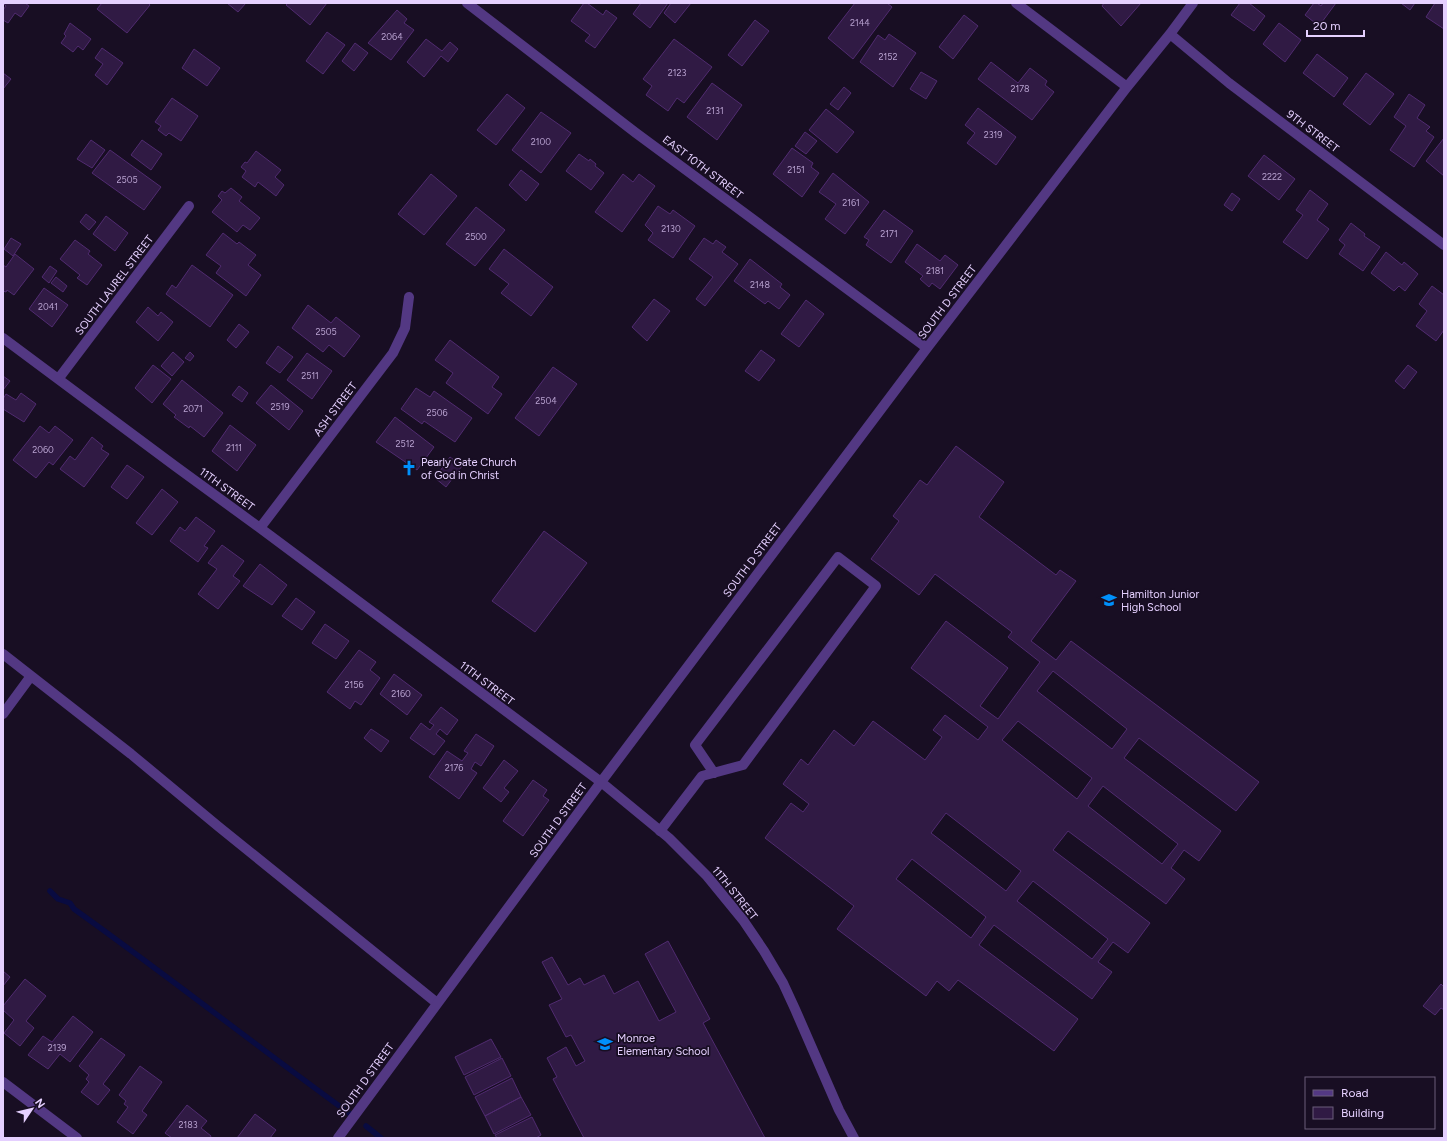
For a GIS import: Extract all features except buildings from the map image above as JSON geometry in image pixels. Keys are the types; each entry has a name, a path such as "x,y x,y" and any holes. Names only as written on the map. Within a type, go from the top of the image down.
{"street":[{"name":"EAST 10TH STREET","path":"467,3 636,133 927,348"},
{"path":"1016,3 1127,87"},
{"name":"SOUTH D STREET","path":"338,1138 601,782 927,348 1193,3"},
{"name":"9TH STREET","path":"1170,34 1229,83 1444,245"},
{"name":"SOUTH LAUREL STREET","path":"59,378 189,206"},
{"name":"ASH STREET","path":"260,528 393,353 405,328 409,297"},
{"name":"11TH STREET","path":"3,338 59,378 175,466 601,782 660,832 707,876 743,920 764,951 795,1008 839,1110 854,1138"},
{"path":"660,832 702,776 714,773 743,765 876,586 838,557 695,744 714,773"},
{"path":"3,654 131,754 437,1003"},
{"path":"3,714 31,676"},
{"path":"3,1082 77,1138"}],"waterway":[{"path":"50,891 58,899 70,903 74,909 353,1116"},
{"path":"366,1126 381,1138"}],"place":[{"name":"Pearly Gate Church of God in Christ","path":"409,468"},
{"name":"Hamilton Junior High School","path":"1109,600"},
{"name":"Monroe Elementary School","path":"605,1044"}]}
